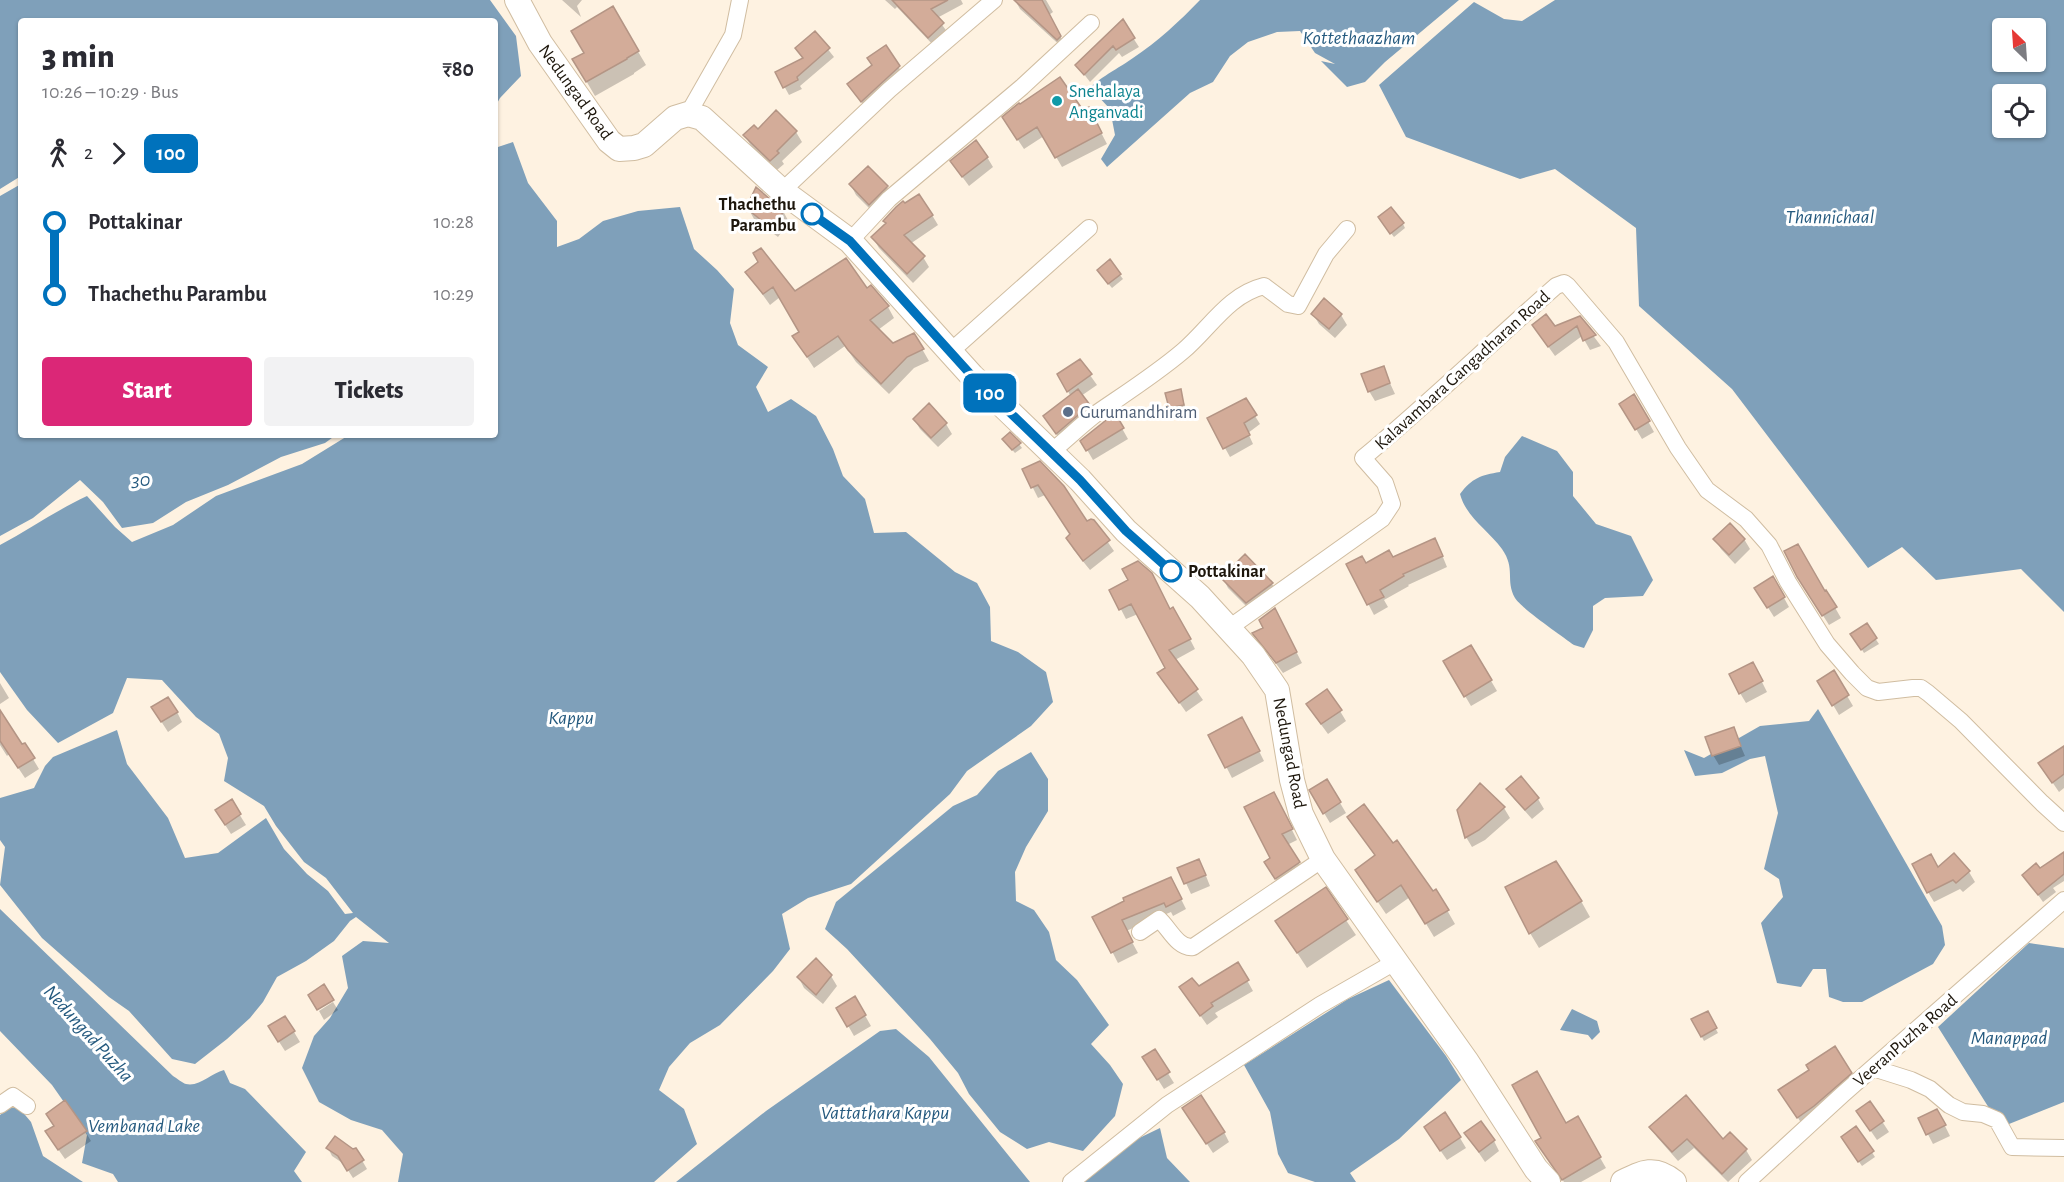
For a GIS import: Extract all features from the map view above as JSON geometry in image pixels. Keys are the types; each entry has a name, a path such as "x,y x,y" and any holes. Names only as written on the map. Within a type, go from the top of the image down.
{"main road":[{"name":"Nedungad Road","path":"517,0 540,43 609,141 619,149 634,148 644,145 675,118 688,114 702,118 782,191 850,241 972,376 1051,452 1126,531 1200,597 1253,655 1277,690 1301,814 1323,859 1467,1062 1536,1169 1548,1182"},
{"path":"1623,1182 1648,1172 1664,1174 1674,1182"}],"street":[{"path":"688,114 733,35 740,0"},
{"path":"782,191 889,90 994,0"},
{"path":"850,241 889,199 1022,87 1092,23"},
{"path":"950,352 1089,228"},
{"path":"1051,452 1096,414 1127,395 1184,350 1230,303 1251,290 1264,286 1288,304 1298,306 1326,254 1347,229"},
{"name":"Kalavambara Gangadharan Road","path":"1229,628 1382,519 1392,504 1385,483 1363,458 1402,426 1531,307 1556,286 1564,283 1616,342 1678,448 1707,490 1746,519 1769,545 1788,582 1822,636 1867,688 1878,692 1921,688 1961,721 2064,823"},
{"path":"1140,932 1159,919 1182,945 1187,948 1193,947 1323,859"},
{"name":"VeeranPuzha Road","path":"1747,1182 2064,900"},
{"path":"1075,1178 1167,1105 1320,1005 1395,962"},
{"path":"1873,1068 1911,1080 1930,1089 1949,1105 1963,1112 1983,1114 1997,1120 2012,1147 2064,1148"},
{"path":"0,1105 13,1096 27,1106"}],"water":[{"path":"0,0 490,0 516,36 521,76 498,102 498,18 18,18 18,178 0,189"},
{"name":"Kottethaazham","path":"1200,0 1459,0 1385,62 1365,82 1347,87 1321,61 1335,64 1315,53 1300,31 1277,32 1248,42 1230,56 1213,82 1190,93 1107,167 1101,159 1115,135 1110,109 1096,94 1081,97 1099,80 1159,38"},
{"name":"Thannichaal","path":"1555,0 2064,0 2064,612 2021,569 1936,580 1902,547 1868,568 1732,389 1639,306 1636,228 1555,169 1520,179 1406,137 1379,85 1474,2 1504,19 1522,21"},
{"name":"Kappu","path":"513,142 528,183 557,221 557,247 579,239 603,221 638,211 680,207 694,249 734,289 730,323 738,345 768,367 756,387 768,412 791,399 816,416 833,449 843,476 865,499 874,533 906,532 955,572 977,583 990,607 991,641 1018,652 1046,672 1053,702 1031,726 967,771 950,794 851,884 808,898 782,914 790,949 773,971 720,1025 690,1043 669,1067 659,1090 684,1109 697,1144 654,1182 398,1182 403,1154 382,1130 351,1120 319,1102 302,1068 314,1036 330,1018 348,988 342,956 363,941 389,943 356,917 334,941 306,961 277,977 263,1002 250,1018 195,1064 172,1059 129,1011 109,997 42,938 0,885 5,847 0,840 0,798 34,788 45,766 53,757 117,730 127,764 168,818 185,858 218,853 266,818 284,849 307,874 328,891 345,914 353,913 326,878 304,862 276,826 264,806 224,781 228,758 219,734 196,717 162,680 127,678 113,713 58,743 27,710 0,672 0,545 87,496 132,542 173,525 216,496 302,464 344,438 498,438 498,147"},
{"name":"30","path":"18,186 18,438 332,438 325,443 281,457 228,485 186,502 153,523 122,528 103,502 80,480 33,518 0,536 0,196"},
{"path":"1522,436 1557,451 1573,472 1573,496 1596,524 1631,536 1653,580 1643,596 1605,598 1593,606 1593,630 1584,648 1574,645 1519,603 1512,592 1509,563 1506,556 1467,510 1460,494 1477,478 1500,472 1505,457"},
{"path":"1818,709 1942,926 1945,945 1933,964 1862,1002 1843,1002 1829,997 1826,969 1813,969 1801,987 1777,983 1761,923 1783,897 1779,879 1764,869 1778,813 1765,756 1750,759 1722,773 1695,776 1684,750 1704,758 1760,726 1809,721"},
{"path":"1031,752 1048,779 1048,811 1026,847 1015,872 1016,901 1034,910 1049,932 1056,960 1077,980 1109,1025 1091,1044 1123,1084 1115,1116 1083,1151 1049,1142 1027,1149 1000,1132 969,1094 958,1073 930,1039 847,949 825,929 836,902 953,806 977,795 998,771"},
{"name":"Vembanad Lake","path":"0,909 173,1076 184,1083 196,1084 224,1070 230,1083 245,1089 306,1152 294,1171 302,1182 118,1182 113,1174 82,1163 87,1135 52,1085 0,1031"},
{"name":"Manappad","path":"2029,943 2064,948 2064,1102 2004,1126 1989,1108 1938,1027"},
{"path":"1389,980 1446,1056 1461,1080 1399,1139 1350,1173 1356,1182 1315,1182 1288,1173 1278,1154 1270,1112 1244,1065 1348,999"},
{"path":"1572,1009 1597,1021 1600,1032 1592,1040 1588,1035 1560,1030"},
{"name":"Vattathara Kappu","path":"896,1029 929,1057 1030,1182 676,1182 766,1111 880,1031"},
{"path":"15,1103 31,1122 43,1156 83,1182 0,1182 0,1115"},
{"path":"1160,1128 1167,1158 1190,1182 1080,1182 1131,1142"}],"building":[{"path":"892,0 948,0 931,9 944,23 928,38"},
{"path":"1014,0 1042,0 1061,36 1057,40"},
{"path":"613,6 639,51 586,82 572,59 584,53 571,31"},
{"path":"1123,19 1135,38 1116,50 1113,46 1084,75 1075,65"},
{"path":"815,31 830,48 797,77 798,80 783,88 775,72 803,58 795,48"},
{"path":"886,45 900,66 861,102 847,84 872,65 867,58"},
{"path":"1060,77 1083,110 1089,107 1102,133 1055,158 1037,127 1017,140 1002,117 1019,103"},
{"path":"776,110 797,131 770,161 743,135 754,125 758,129"},
{"path":"976,140 988,157 962,177 950,161"},
{"path":"868,166 888,186 869,205 849,184"},
{"path":"756,187 784,211 771,228 746,208"},
{"path":"919,194 933,215 904,235 925,256 907,274 871,237 886,223 883,221 896,207"},
{"path":"1391,207 1404,223 1390,234 1378,217"},
{"path":"761,248 795,291 846,258 867,288 871,285 889,306 870,320 893,343 914,333 924,349 907,357 881,384 848,350 838,336 807,357 792,336 799,332 773,287 763,294 745,272 758,262 753,253"},
{"path":"1110,259 1121,274 1108,284 1097,270"},
{"path":"1324,298 1342,314 1329,329 1311,314"},
{"path":"1546,314 1555,326 1580,316 1596,335 1583,341 1577,326 1548,347 1532,325"},
{"path":"1080,359 1092,374 1067,392 1057,374"},
{"path":"1384,366 1390,383 1368,392 1361,374"},
{"name":"Gurumandhiram","path":"1078,389 1090,405 1056,434 1043,416"},
{"path":"1181,389 1184,405 1169,408 1165,393"},
{"path":"1634,394 1650,421 1635,430 1619,404"},
{"path":"1246,398 1257,415 1244,423 1250,435 1223,449 1207,418"},
{"path":"929,403 947,423 931,438 913,419"},
{"path":"1115,413 1124,428 1086,451 1080,441"},
{"path":"1010,432 1021,443 1012,450 1002,439"},
{"path":"1040,461 1064,486 1087,521 1094,520 1110,540 1083,561 1066,538 1070,534 1038,485 1031,488 1022,469"},
{"path":"1730,523 1745,539 1729,555 1713,539"},
{"path":"1435,538 1443,556 1403,574 1404,576 1380,590 1384,597 1367,605 1346,564 1362,556 1366,563 1389,550 1393,557"},
{"path":"1798,544 1837,607 1822,616 1797,577 1784,551"},
{"path":"1245,554 1273,583 1246,603 1221,578"},
{"path":"1138,561 1152,573 1170,609 1173,607 1191,639 1169,650 1198,689 1179,703 1157,673 1165,668 1131,604 1119,610 1109,590 1128,580 1122,569"},
{"path":"1773,576 1785,597 1767,608 1754,588"},
{"path":"1275,608 1297,652 1276,663 1252,633 1263,628 1259,620"},
{"path":"1867,623 1877,638 1861,650 1850,634"},
{"path":"1471,645 1492,680 1464,697 1443,661"},
{"path":"1753,662 1763,681 1739,694 1729,674"},
{"path":"1834,670 1849,695 1832,706 1817,681"},
{"path":"1327,689 1342,710 1321,724 1306,704"},
{"path":"168,697 178,712 161,722 151,707"},
{"path":"0,710 22,744 25,743 35,758 18,768 0,741"},
{"path":"1242,717 1260,751 1225,768 1208,735"},
{"path":"1734,727 1741,746 1712,756 1705,737"},
{"path":"2064,746 2064,774 2052,783 2038,763"},
{"path":"1521,776 1539,798 1525,810 1506,789"},
{"path":"1327,779 1341,802 1323,814 1309,790"},
{"path":"1480,783 1505,807 1479,830 1465,838 1457,810"},
{"path":"1274,792 1293,829 1282,834 1300,862 1275,879 1264,862 1270,858 1244,807"},
{"path":"232,799 241,814 225,825 215,810"},
{"path":"1364,804 1393,843 1397,840 1433,891 1436,889 1449,910 1425,924 1401,885 1377,902 1355,870 1375,855 1347,817"},
{"path":"2064,852 2064,874 2038,895 2022,875 2036,863 2040,868"},
{"path":"1954,853 1970,871 1956,883 1953,880 1927,893 1912,864 1931,854 1938,867"},
{"path":"1199,859 1206,875 1184,884 1177,868"},
{"path":"1556,861 1582,901 1529,934 1505,887"},
{"path":"1171,877 1182,899 1166,907 1164,903 1122,920 1133,942 1111,953 1092,917 1124,901 1123,898"},
{"path":"1326,887 1348,919 1297,953 1275,921"},
{"path":"816,958 832,975 816,995 797,977"},
{"path":"1238,962 1249,980 1211,1003 1213,1006 1200,1016 1179,987 1192,978 1199,986"},
{"path":"324,984 334,1000 317,1010 308,995"},
{"path":"855,996 866,1015 847,1027 836,1008"},
{"path":"1708,1011 1717,1028 1701,1037 1691,1019"},
{"path":"285,1016 295,1031 278,1042 268,1026"},
{"path":"1835,1046 1852,1073 1797,1118 1778,1090 1809,1070 1806,1065"},
{"path":"1155,1049 1170,1072 1157,1080 1142,1057"},
{"path":"1537,1071 1566,1123 1578,1116 1601,1157 1562,1180 1535,1141 1541,1138 1512,1085"},
{"path":"1201,1095 1225,1132 1206,1144 1182,1108"},
{"path":"1686,1095 1723,1139 1730,1132 1747,1149 1722,1174 1687,1139 1672,1152 1649,1127"},
{"path":"65,1100 87,1131 58,1150 45,1131 54,1126 46,1114"},
{"path":"1870,1101 1884,1121 1870,1131 1856,1111"},
{"path":"1937,1109 1946,1125 1926,1135 1918,1118"},
{"path":"1445,1112 1461,1137 1440,1151 1424,1127"},
{"path":"1481,1121 1495,1140 1479,1152 1464,1133"},
{"path":"1856,1126 1874,1151 1858,1162 1841,1137"},
{"path":"335,1136 353,1149 356,1148 364,1160 347,1171 338,1156 326,1148"}],"bus line":[{"name":"100","path":"812,214 850,241 972,376 1080,480 1126,531 1171,571"}],"place":[{"name":"Snehalaya Anganvadi","path":"1057,101"},
{"name":"Thachethu Parambu","path":"812,214"},
{"name":"Gurumandhiram","path":"1068,412"},
{"name":"Pottakinar","path":"1171,571"}],"water label":[{"name":"Nedungad Puzha","path":"89,1033"}]}
